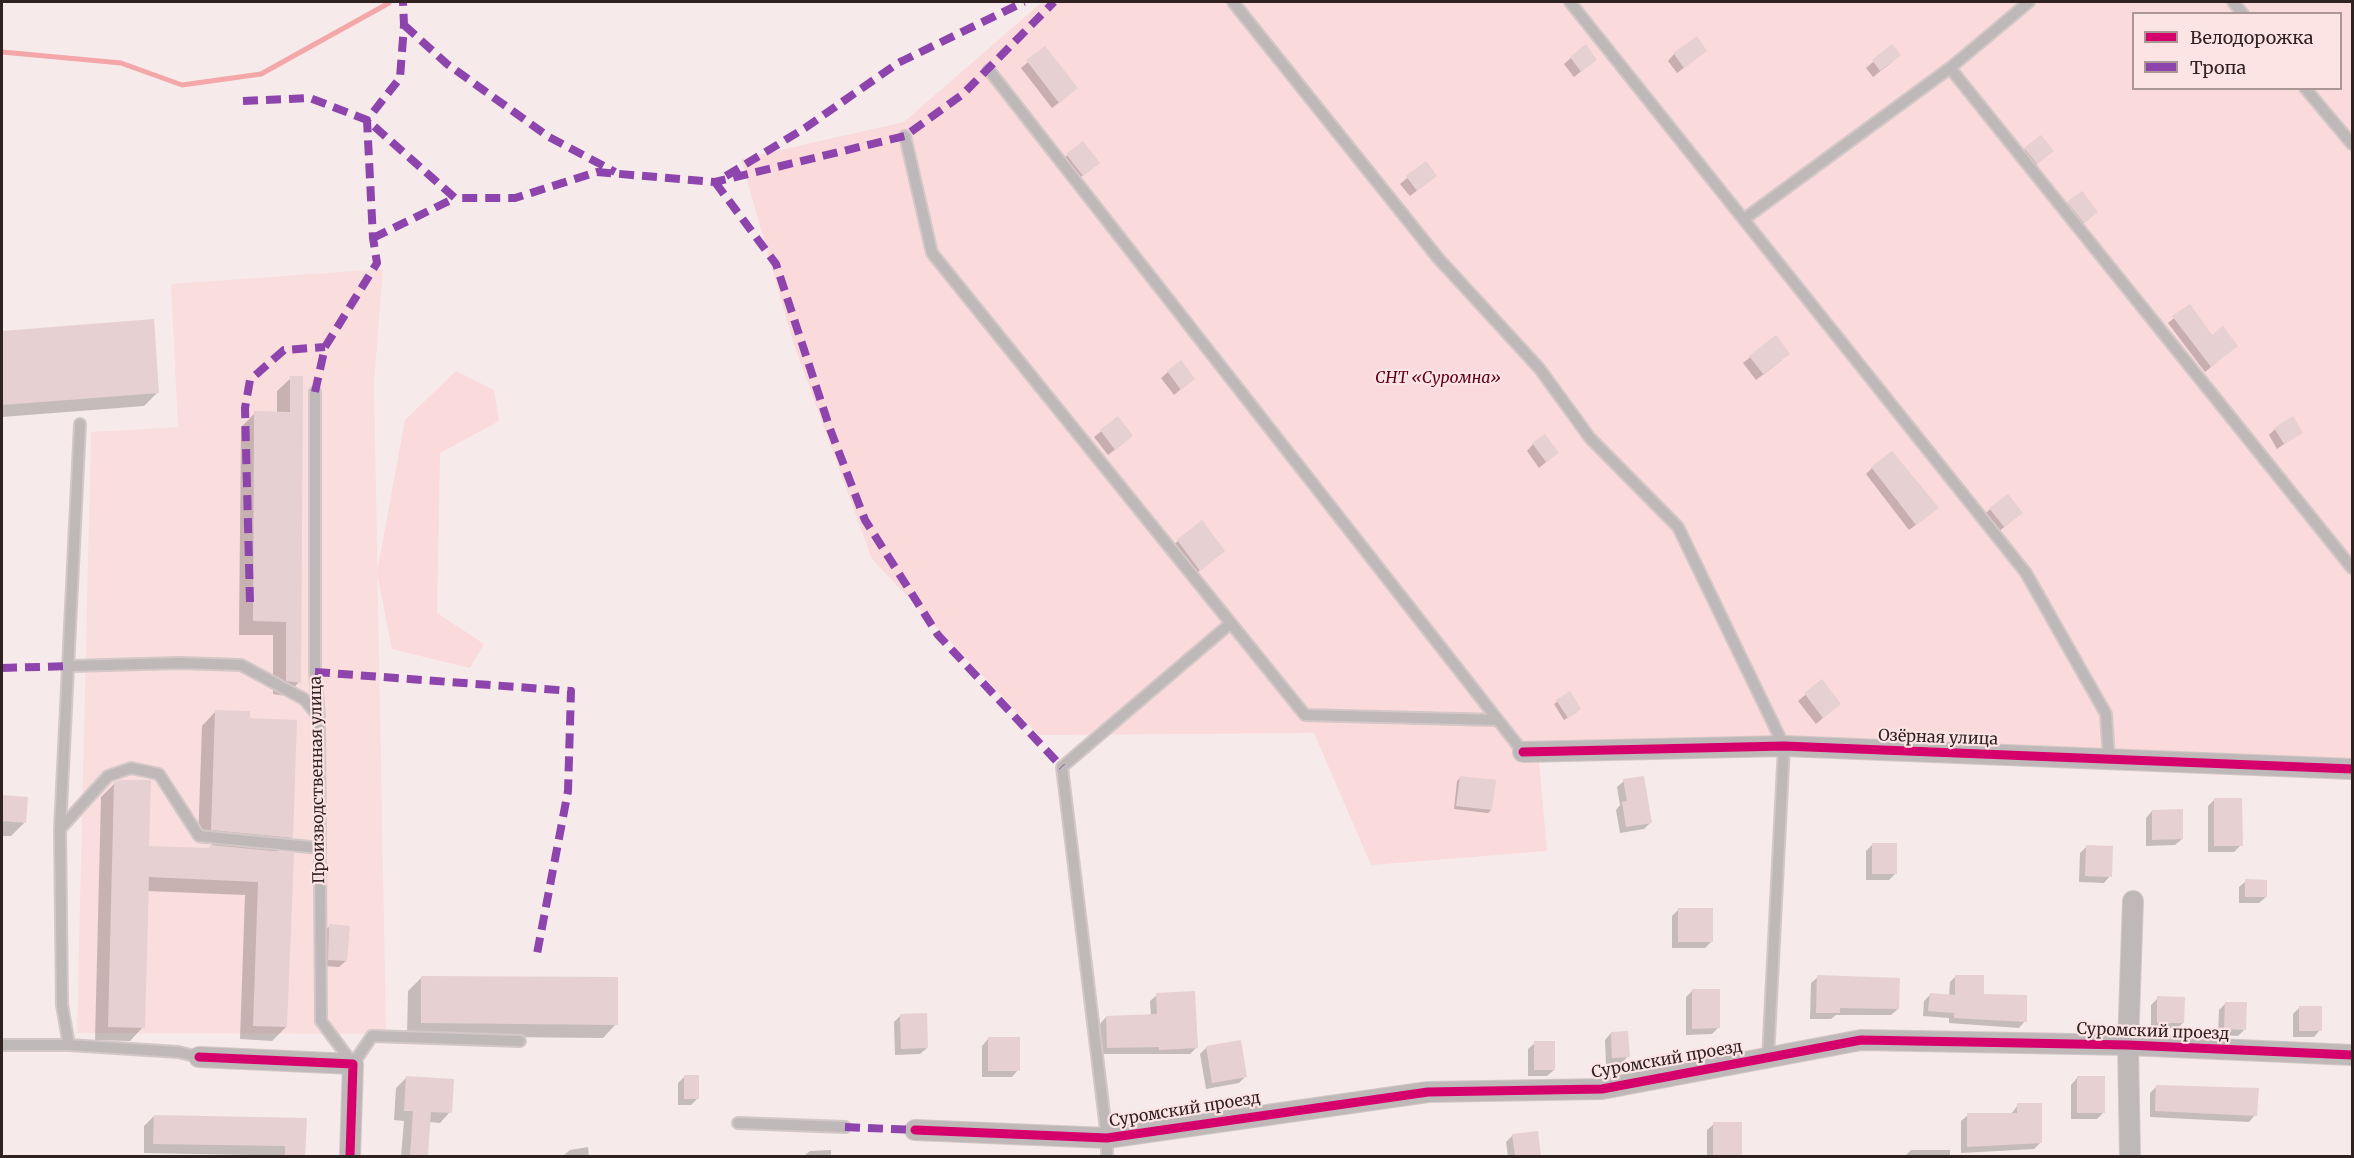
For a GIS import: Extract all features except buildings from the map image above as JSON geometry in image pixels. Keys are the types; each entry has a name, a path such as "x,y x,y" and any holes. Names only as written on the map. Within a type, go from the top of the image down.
{"street":[{"name":"Озёрная улица","path":"1523,752 1784,746 2352,769"},
{"path":"2130,1156 2128,1045 2133,901"},
{"name":"Суромский проезд","path":"915,1130 1107,1147 1259,1114 1428,1092 1602,1089 1861,1040 2128,1045 2352,1055"},
{"path":"199,1056 353,1064 350,1156"}],"lane":[{"path":"1233,2 1438,258 1539,368 1590,438 1678,527 1784,746 1768,1058"},
{"path":"1570,2 2026,573 2106,714 2109,759"},
{"path":"1744,219 1950,68 2029,2"},
{"path":"1950,68 2352,568"},
{"path":"989,70 1523,752"},
{"path":"2307,90 2352,144"},
{"path":"906,136 932,253 1305,715 1497,720"},
{"name":"Производственная улица","path":"315,392 315,672 319,717 321,1021 353,1064"},
{"path":"69,1045 62,1005 60,829 70,666 80,424"},
{"path":"1107,1147 1062,767 1231,623"},
{"path":"70,666 180,663 241,665 304,699 319,717"},
{"path":"60,829 108,776 131,768 159,774 199,836 320,848"},
{"path":"353,1064 372,1036 520,1041"},
{"path":"2,1045 69,1045 178,1052 199,1056"},
{"path":"738,1123 845,1127"}],"shaded area":[{"path":"383,269 374,383 386,1034 77,1033 91,432 178,427 171,284"}],"green space":[{"name":"СНТ «Суромна»","path":"1042,2 2352,2 2352,759 1775,736 1537,741 1547,851 1371,865 1314,733 1039,735 872,559 794,345 741,159 904,122"},
{"path":"456,371 494,390 499,421 440,453 437,613 484,644 470,668 392,649 377,573 405,420"}],"waterway":[{"path":"2,52 121,63 182,85 261,74 389,3"}],"marked path":[{"path":"315,392 325,347 377,263 373,238 367,120 400,78 404,25 403,2"},
{"path":"726,176 805,128 898,63 1024,2"},
{"path":"243,101 310,98 367,120 455,198 515,198 597,172 715,182 905,136 963,94 1054,2"},
{"path":"404,25 447,64 549,137 615,172"},
{"path":"715,182 776,264 830,429 865,520 938,635 1062,767"},
{"path":"373,238 455,198"},
{"path":"250,602 245,408 250,380 284,350 325,347"},
{"path":"2,668 70,666"},
{"path":"315,672 571,691 568,791 536,959"},
{"path":"845,1127 915,1130"}],"cycle path":[{"path":"1523,752 1784,746 2352,769"},
{"path":"915,1130 1107,1138 1428,1092 1602,1089 1861,1040 2128,1045 2352,1055"},
{"path":"199,1057 353,1064 350,1156"}]}
